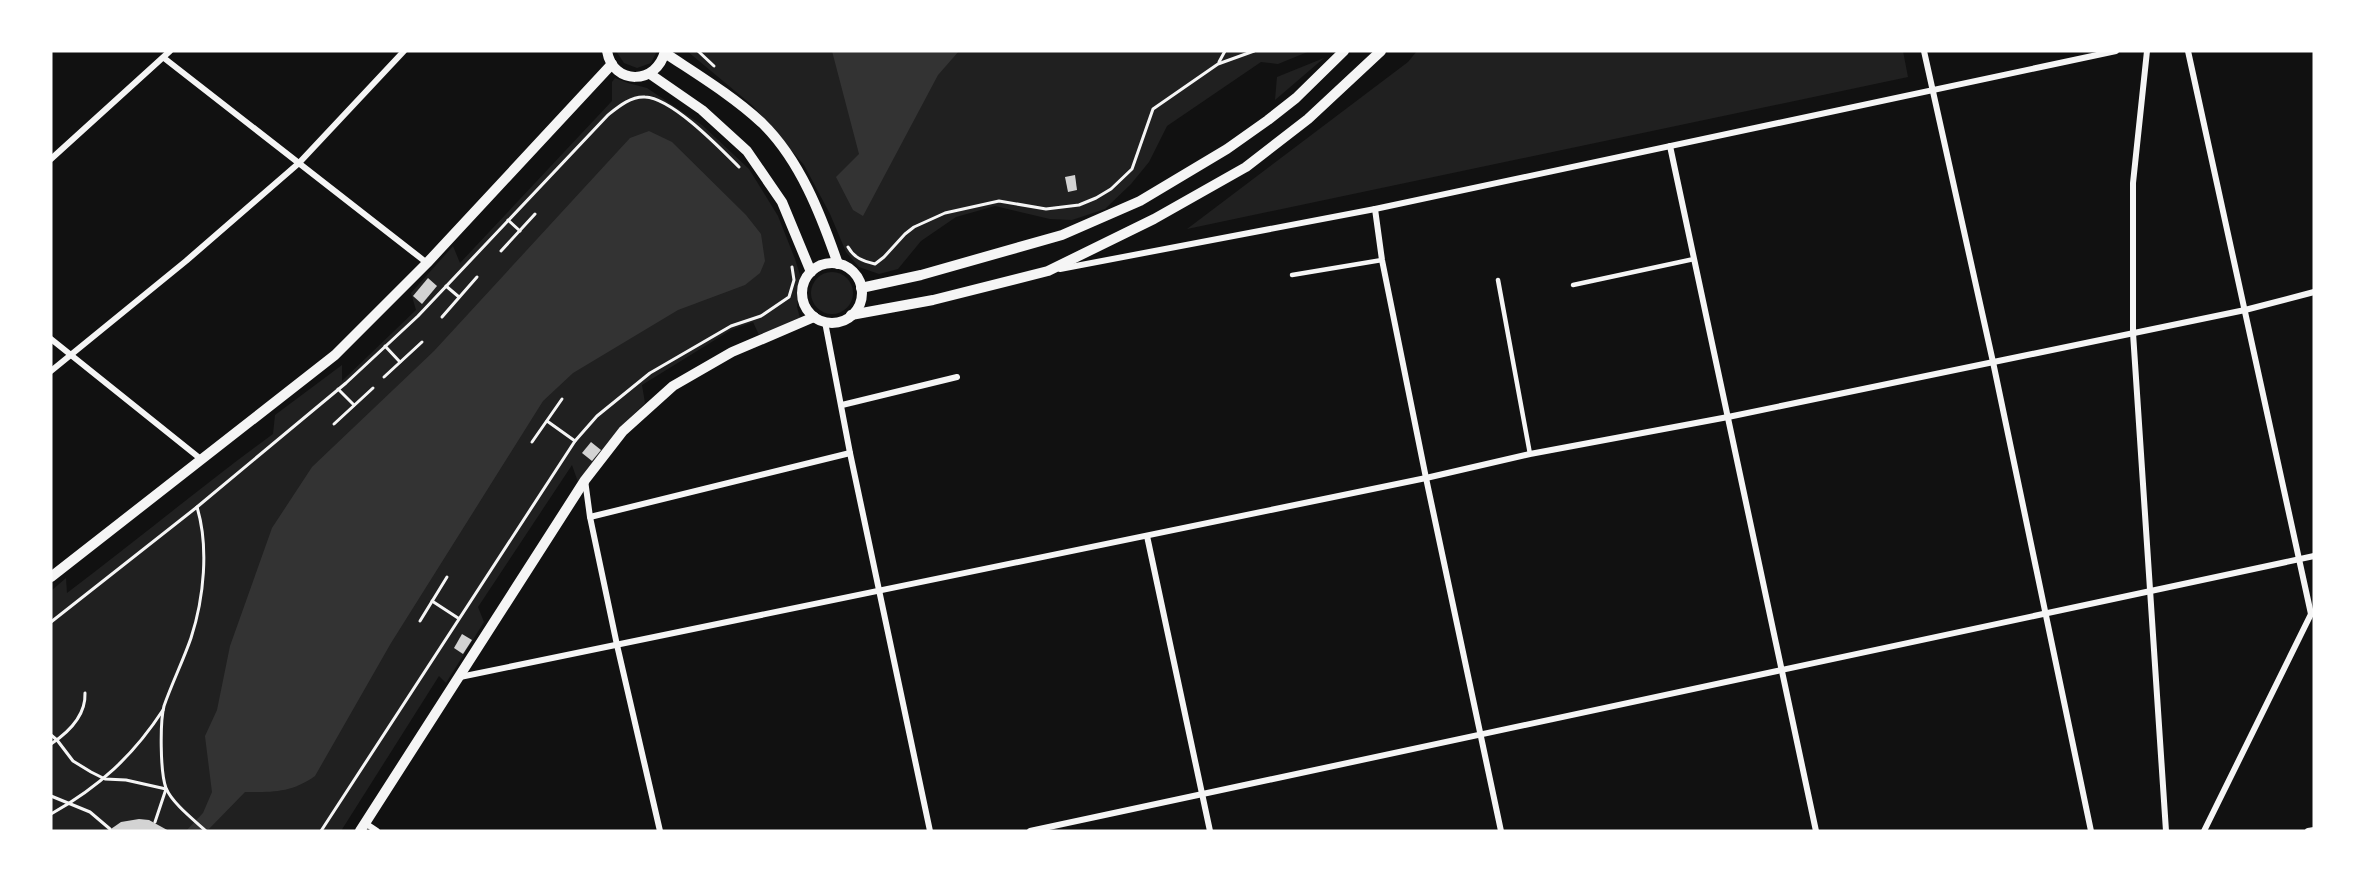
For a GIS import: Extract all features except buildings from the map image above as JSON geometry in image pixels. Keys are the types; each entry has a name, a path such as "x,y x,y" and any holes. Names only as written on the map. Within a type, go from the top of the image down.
{"street":[{"path":"51,159 170,51"},
{"path":"51,371 186,261 299,163 404,51"},
{"path":"607,51 612,64 622,74 636,78 650,74 660,65 665,52 730,96 763,124 796,166 820,216 838,264"},
{"path":"861,288 921,275 1062,235 1140,201 1227,149 1268,120 1296,98 1344,51"},
{"path":"1048,271 1154,219 1245,166 1308,119 1382,51"},
{"path":"1924,51 1993,362 2091,831"},
{"path":"851,315 860,303 861,288 853,272 838,264 823,264 811,272 802,290 807,310 814,317 825,322 837,322 851,315 933,300 1048,271 1375,209 2116,51"},
{"path":"2147,51 2133,183 2133,333 2152,591 2166,831"},
{"path":"2188,51 2299,560 2313,612 2204,831"},
{"path":"164,58 427,263"},
{"path":"51,577 335,355 427,263 612,64"},
{"path":"650,74 702,110 747,151 782,202 811,272"},
{"path":"1670,146 1816,831"},
{"path":"1375,209 1382,260 1426,478 1501,831"},
{"path":"457,677 1147,536 1530,454 1728,417 2245,310 2314,292"},
{"path":"377,831 362,827 585,480 623,431 673,386 732,352 814,317"},
{"path":"825,322 850,453 930,831"},
{"path":"51,339 202,460"},
{"path":"842,405 957,377"},
{"path":"590,517 850,453"},
{"path":"585,480 590,517 617,645 660,831"},
{"path":"1147,536 1210,831"},
{"path":"1030,831 2314,556"},
{"path":"2308,831 2314,830"}],"lane":[{"path":"1573,285 1694,259"},
{"path":"1292,275 1382,260"},
{"path":"1498,280 1530,454"}],"path":[{"path":"698,51 720,71"},
{"path":"1218,64 1225,51"},
{"path":"848,246 852,254 862,261 875,264 914,227 945,213 999,201 1046,209 1078,205 1095,198 1111,189 1132,169 1153,109 1218,64 1254,51"},
{"path":"51,622 196,507 338,389 446,286 618,107 645,97 664,103 699,129 745,172"},
{"path":"501,251 535,214"},
{"path":"508,220 520,231"},
{"path":"321,831 575,441 597,416 650,374 731,326 761,316 789,297 794,280 791,260"},
{"path":"442,317 477,277"},
{"path":"446,286 459,297"},
{"path":"384,377 422,342"},
{"path":"385,346 400,362"},
{"path":"334,424 373,388"},
{"path":"338,389 354,406"},
{"path":"532,442 562,399"},
{"path":"547,421 575,441"},
{"path":"51,814 105,779 145,738 164,708 192,635 200,593 203,561 202,525 196,507"},
{"path":"420,621 447,577"},
{"path":"432,601 458,618"},
{"path":"51,744 74,726 85,705 85,693"},
{"path":"155,822 166,789 161,764 164,708"},
{"path":"51,735 73,761 105,779 126,780 166,789 206,831"},
{"path":"51,796 90,812 110,829"}],"shaded area":[{"path":"616,51 657,51 651,63 637,68 624,63"},
{"path":"687,51 1310,51 1278,64 1261,62 1167,126 1149,162 1131,184 1105,209 1072,220 1050,219 995,206 956,217 921,241 898,269 879,274 859,267 846,252 830,214 804,165 753,106"},
{"path":"832,51 959,51 938,75 863,216 853,210 836,177 859,154"},
{"path":"1417,51 1903,51 1908,77 1187,229 1408,62"},
{"path":"1324,58 1275,100 1277,77"},
{"path":"615,78 647,88 702,125 749,169 778,216 795,259 801,278 797,307 800,318 759,335 753,322 731,330 642,385 645,403 620,428 578,482 572,465 478,607 484,622 446,683 439,676 341,831 51,831 51,591 66,578 67,593 273,434 275,415 342,365 342,381 416,310 411,293 453,246 460,263 612,101 612,82"},
{"path":"649,131 672,142 746,215 761,234 765,261 760,273 745,285 678,310 573,373 543,401 391,643 315,776 290,789 245,792 207,831 186,831 203,813 212,792 205,736 217,710 230,646 272,528 312,467 434,351 630,138"},
{"path":"832,272 840,273 847,278 852,285 852,301 847,308 840,313 832,314 824,313 817,308 812,301 811,293 812,285 817,278 824,273"}]}
